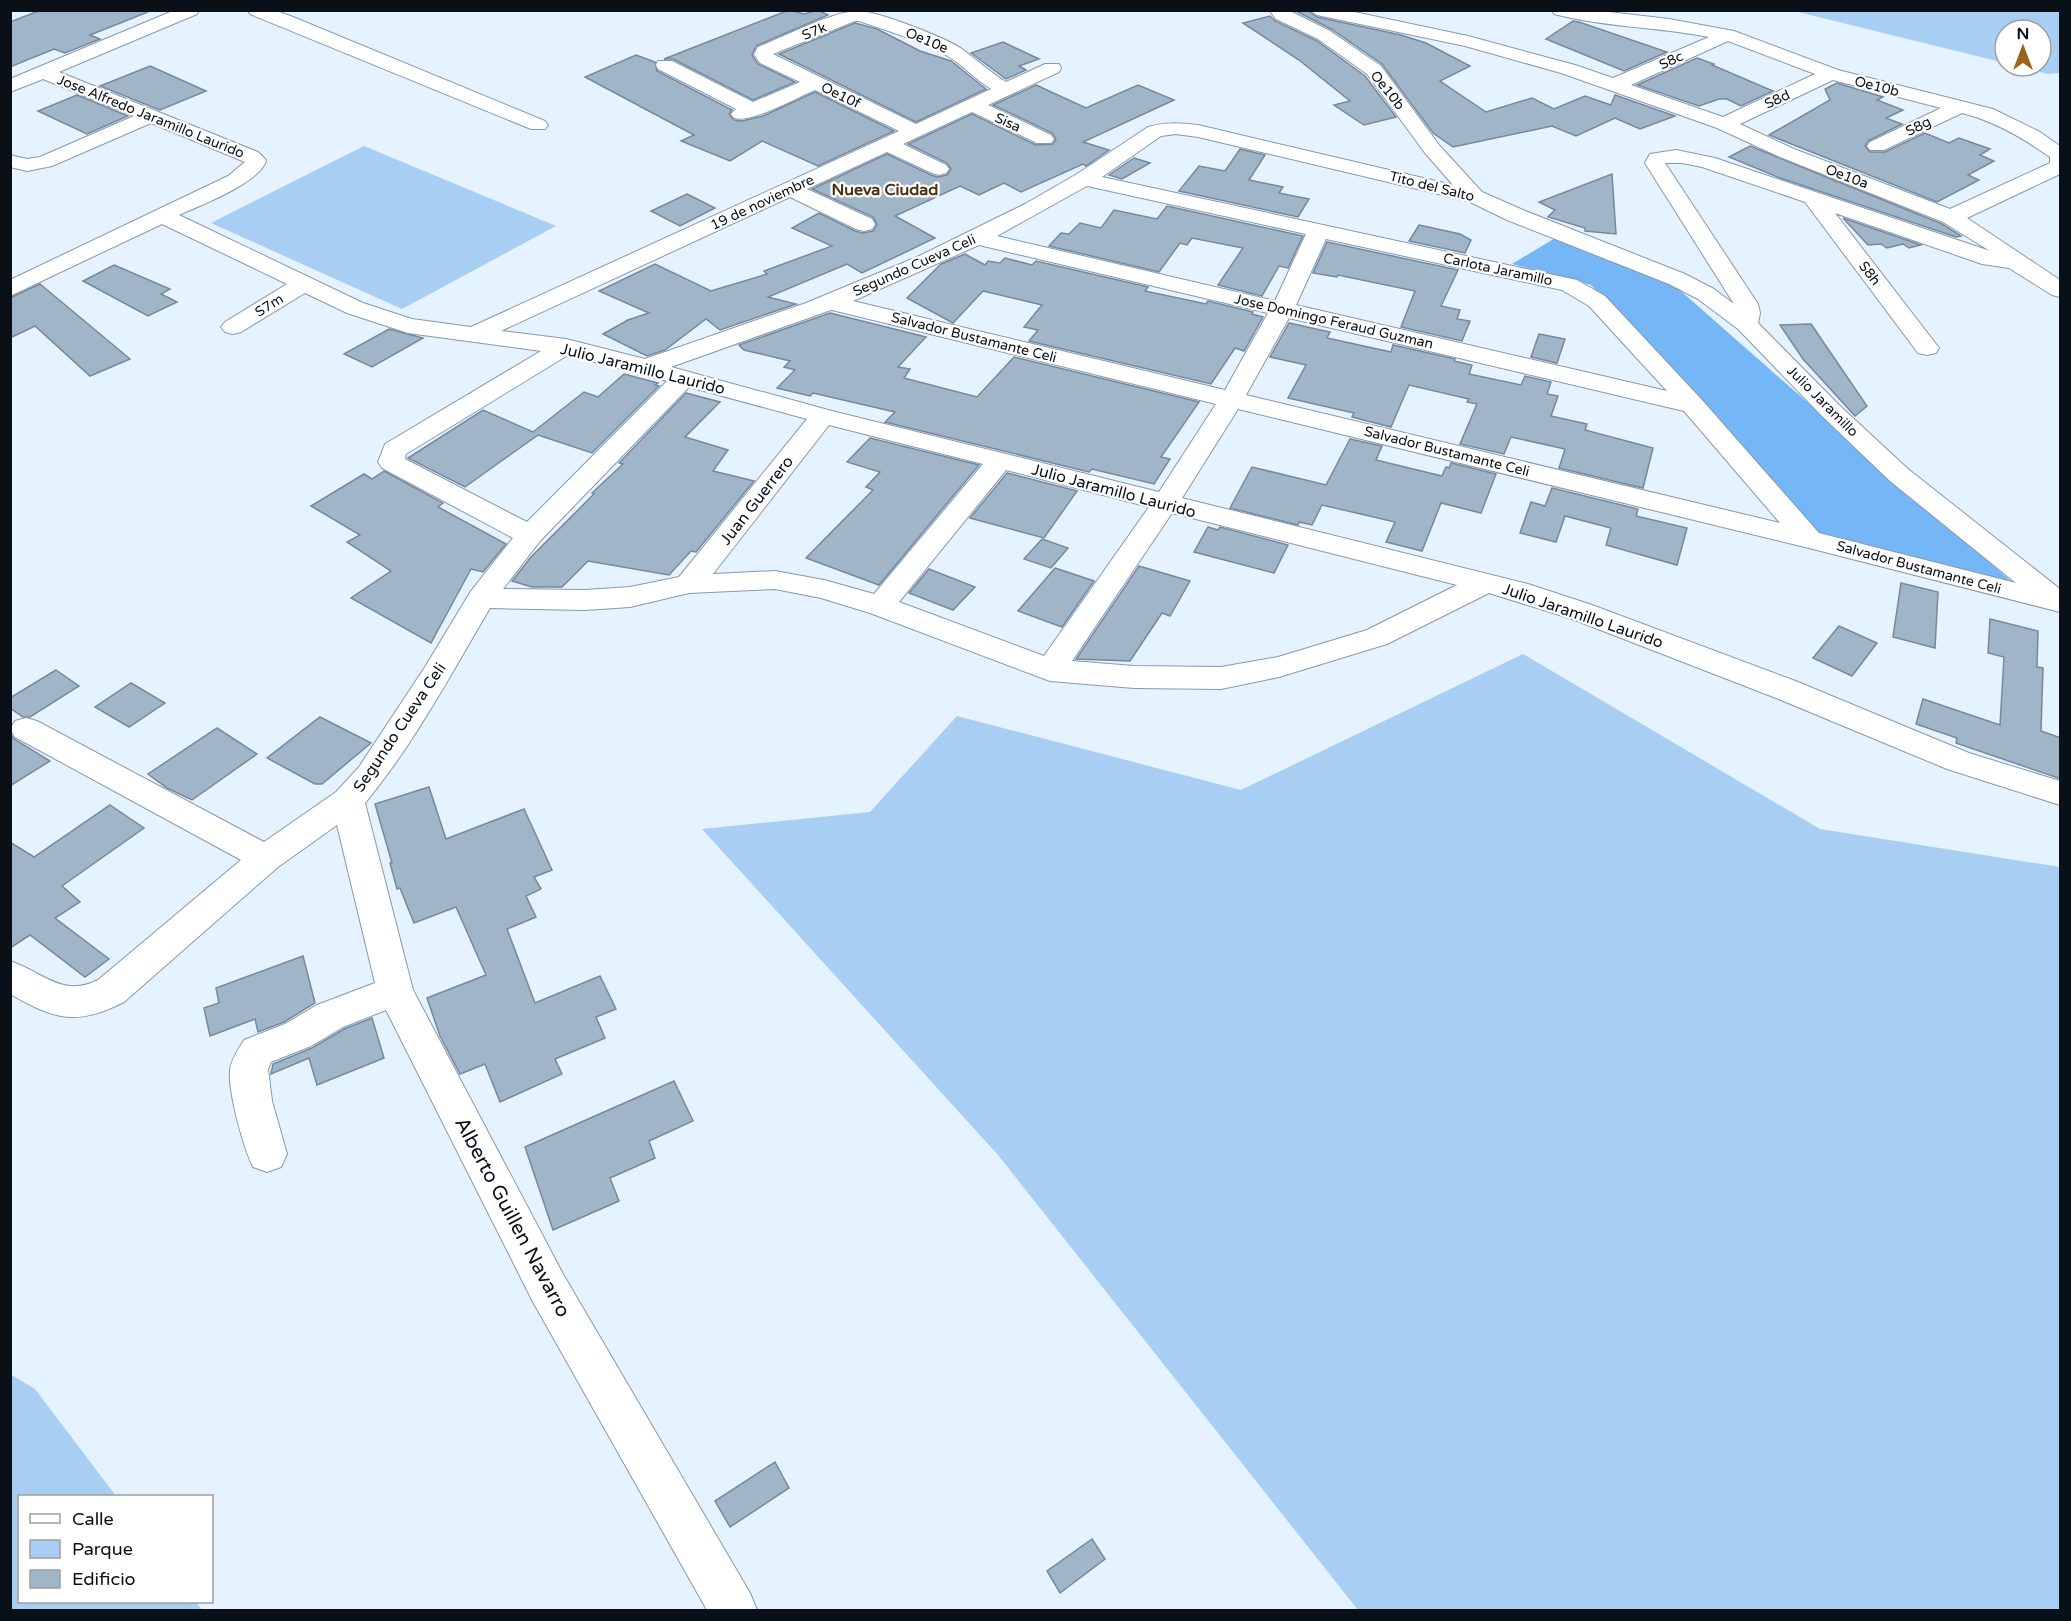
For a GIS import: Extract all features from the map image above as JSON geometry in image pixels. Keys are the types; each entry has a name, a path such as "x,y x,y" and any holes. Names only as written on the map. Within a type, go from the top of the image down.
{"street":[{"path":"10,86 191,10"},
{"path":"256,10 538,125"},
{"name":"Oe10a","path":"1317,10 1468,41 1568,69 1724,124 1787,153 1952,217 1999,246 2012,256 2015,262"},
{"name":"Oe10b","path":"1560,10 1575,14 1669,24 1728,35 1831,74 1986,113 2033,136 2060,155 2060,166 1952,217"},
{"name":"Oe10b","path":"1277,11 1324,35 1374,70 1383,79 1432,149 1475,196"},
{"name":"S7k","path":"767,59 763,57 765,51 850,17 860,15 874,20"},
{"name":"Oe10e","path":"874,20 922,37 954,52 980,74 1004,89"},
{"name":"S8c","path":"1614,85 1728,35"},
{"path":"962,36 978,50 983,58 984,66 980,74"},
{"name":"Oe10f","path":"767,59 915,131"},
{"path":"665,65 747,112 815,82"},
{"name":"19 de noviembre","path":"472,336 1052,68"},
{"name":"Jose Alfredo Jaramillo Laurido","path":"42,72 153,115 256,160 255,165 235,180 161,215"},
{"name":"S8d","path":"1724,124 1831,74"},
{"name":"Sisa","path":"972,105 1044,139"},
{"name":"S8g","path":"1877,146 1960,106"},
{"path":"10,161 27,165 45,162 153,115"},
{"name":"Tito del Salto","path":"1165,129 1198,131 1475,196 1515,215 1677,279 1706,294 1746,324"},
{"name":"Segundo Cueva Celi","path":"646,367 832,303 976,238 1083,180 1155,131 1165,129"},
{"path":"886,144 939,169"},
{"name":"Oe10a","path":"1746,324 1748,313 1746,304 1654,163 1657,159 1666,156 1685,156 1707,162 1990,259 2015,262"},
{"name":"Carlota Jaramillo","path":"1083,180 1569,285 1597,301 1693,405 1809,539"},
{"path":"790,189 864,224"},
{"name":"S8h","path":"1813,199 1928,348"},
{"path":"10,289 161,215"},
{"name":"Julio Jaramillo Laurido","path":"161,215 355,308 408,326 472,336 566,346 823,416 1001,460 1164,504 1487,582 1582,612 1787,690 1958,761 2061,793"},
{"path":"1050,670 1164,504 1230,399 1282,309 1319,230"},
{"name":"Jose Domingo Feraud Guzman","path":"976,238 1693,405"},
{"path":"2015,262 2061,290"},
{"name":"S7m","path":"233,327 304,283"},
{"name":"Salvador Bustamante Celi","path":"832,303 1809,539 2061,604"},
{"name":"Julio Jaramillo","path":"1746,324 1831,411 1899,475 2061,604"},
{"path":"530,535 391,462 391,456 394,450 566,346"},
{"name":"Segundo Cueva Celi","path":"10,976 54,1001 82,1004 97,1000 111,991 266,858 348,801 370,775 436,674 481,598 530,535 685,377"},
{"name":"Juan Guerrero","path":"690,584 823,416"},
{"path":"880,606 1001,460"},
{"path":"481,598 585,600 630,597 690,584 775,580 824,589 880,606 1050,670 1134,677 1221,678 1280,667 1377,637 1487,582"},
{"path":"26,729 266,858"},
{"name":"Alberto Guillen Navarro","path":"348,801 395,991 548,1288 733,1611"},
{"path":"267,1154 249,1069 257,1051 298,1035 330,1016 395,991"}],"green space":[{"path":"1794,11 2060,11 2060,73 2053,74 2053,18 1993,18 1993,60"},
{"path":"364,146 556,226 402,309 211,223"},
{"path":"1523,654 1820,829 2060,867 2060,1610 1358,1610 998,1155 702,829 870,812 957,716 1241,790"},
{"path":"10,1374 35,1389 115,1495 18,1495 18,1603 197,1603 202,1610 11,1610"}],"shaded area":[{"path":"1557,237 1674,285 2012,582 1816,532 1705,404 1591,285 1512,264"}],"building":[{"path":"41,10 148,10 148,12 90,35 100,39 65,53 54,49 10,67 10,22"},
{"path":"789,10 804,14 818,10 828,15 756,46 752,55 758,64 795,82 753,100 673,59 664,59"},
{"path":"1294,10 1307,10 1317,17 1401,35 1426,43 1470,66 1440,81 1486,112 1532,98 1554,109 1585,96 1611,105 1615,95 1675,116 1640,129 1615,118 1576,136 1552,126 1453,147 1433,133 1382,64 1331,29"},
{"path":"1270,16 1275,21 1317,41 1365,76 1396,117 1364,125 1334,105 1350,101 1299,60 1243,23"},
{"path":"1573,21 1667,52 1624,71 1546,39"},
{"path":"855,23 877,29 920,51 951,61 986,89 916,122 779,54"},
{"path":"1003,42 1039,59 1019,66 1026,70 1006,79 971,53"},
{"path":"636,55 655,62 657,71 732,110 729,114 734,120 742,121 763,116 815,92 894,131 818,166 762,141 730,161 681,141 694,135 585,77"},
{"path":"1697,58 1773,91 1741,106 1727,99 1719,99 1699,106 1637,85"},
{"path":"150,66 206,91 160,110 100,86"},
{"path":"1837,83 1883,97 1877,100 1903,110 1886,118 1902,124 1868,141 1865,146 1870,152 1885,152 1925,133 1949,143 1959,138 1990,149 1980,155 1994,161 1968,175 1979,180 1937,202 1769,135 1830,100 1825,89"},
{"path":"1036,85 1086,108 1138,85 1174,100 1083,142 1109,150 1086,166 1083,164 1021,192 1004,183 979,195 960,186 895,216 935,238 862,273 847,264 768,297 796,304 720,330 706,319 665,350 647,356 603,334 628,320 649,313 599,291 655,264 711,291 767,274 764,271 832,246 792,228 819,213 855,231 863,233 873,231 877,225 873,217 812,189 887,154 931,175 938,177 947,175 951,169 947,163 908,144 972,114 1036,145 1053,144 1056,139 1052,133 993,105"},
{"path":"77,95 128,116 87,134 38,111"},
{"path":"1750,146 1942,224 1961,236 1956,237 1780,178 1729,157"},
{"path":"1240,149 1265,155 1249,180 1283,187 1279,193 1309,199 1298,217 1179,191 1199,166 1225,171"},
{"path":"1134,158 1150,163 1122,179 1109,175"},
{"path":"1612,174 1616,234 1585,231 1585,228 1548,217 1555,210 1539,202"},
{"path":"687,194 715,208 680,226 651,211"},
{"path":"1167,206 1303,236 1288,268 1279,266 1262,296 1218,285 1243,248 1192,238 1187,245 1180,243 1159,272 1049,246 1061,233 1069,234 1080,223 1101,228 1114,210 1157,219"},
{"path":"1843,218 1921,245 1909,248 1903,244 1887,248 1881,244 1868,245"},
{"path":"1419,225 1460,234 1471,240 1465,253 1409,241"},
{"path":"1327,242 1458,270 1441,306 1460,310 1457,319 1470,321 1462,341 1401,327 1415,291 1338,275 1337,277 1313,273"},
{"path":"965,254 985,265 988,261 1000,263 1005,258 1032,265 1036,261 1148,287 1145,291 1206,304 1208,301 1253,312 1252,314 1263,317 1244,351 1235,348 1211,384 1029,341 1038,330 1024,327 1042,305 983,291 953,323 907,298 941,264"},
{"path":"114,265 170,289 161,294 177,302 148,316 83,281"},
{"path":"40,284 130,359 90,376 35,326 10,338 10,298"},
{"path":"830,313 926,337 898,367 910,369 904,378 977,397 1014,357 1199,402 1161,457 1170,459 1154,484 1092,469 1089,472 885,422 895,412 813,393 810,396 777,388 795,370 784,367 790,361 744,350 739,345"},
{"path":"1289,323 1330,332 1327,338 1391,352 1393,345 1455,359 1454,361 1472,365 1469,374 1521,385 1525,376 1551,382 1547,394 1558,396 1551,416 1587,424 1585,430 1653,448 1643,488 1559,468 1565,449 1511,437 1504,454 1460,444 1477,404 1467,402 1469,399 1409,385 1391,427 1352,417 1354,413 1288,398 1306,365 1270,357"},
{"path":"1811,324 1867,406 1855,416 1803,359 1780,325"},
{"path":"389,329 423,338 372,367 344,354"},
{"path":"1539,334 1565,339 1557,363 1531,357"},
{"path":"624,374 658,383 655,385 659,386 592,453 538,435 465,487 408,458 483,410 533,432 584,392 598,397"},
{"path":"686,393 720,402 685,437 728,450 713,471 754,481 696,552 691,551 669,575 588,561 562,587 532,587 512,581 531,557 623,464 619,463"},
{"path":"870,438 979,465 879,585 806,558 873,490 866,487 880,472 847,462"},
{"path":"1350,439 1382,446 1376,460 1442,476 1446,467 1449,468 1451,463 1496,474 1481,513 1441,503 1422,551 1386,542 1395,522 1322,505 1312,525 1299,522 1298,525 1230,508 1252,467 1326,485"},
{"path":"384,471 443,503 438,507 506,544 483,572 471,569 431,643 351,598 391,571 347,542 360,535 311,506 364,474 372,479"},
{"path":"1007,473 1077,491 1044,538 970,518"},
{"path":"1552,488 1638,509 1636,516 1687,528 1677,565 1606,545 1611,528 1565,516 1556,542 1520,533 1531,502 1545,506"},
{"path":"1208,527 1218,530 1220,527 1288,545 1274,573 1194,552"},
{"path":"1042,539 1068,548 1051,568 1024,559"},
{"path":"1139,566 1190,581 1170,616 1162,613 1130,661 1076,659"},
{"path":"1055,568 1094,581 1062,627 1018,611"},
{"path":"929,569 975,587 953,610 909,593"},
{"path":"1901,583 1938,592 1935,648 1893,637"},
{"path":"1990,619 2038,631 2037,667 2043,668 2041,731 2061,738 2061,779 1956,743 1957,738 1916,724 1923,699 2000,725 2004,657 1988,653"},
{"path":"1839,626 1877,643 1852,676 1813,658"},
{"path":"56,670 79,686 30,717 23,717 10,708 10,698"},
{"path":"131,683 165,703 129,727 95,707"},
{"path":"320,717 371,743 322,784 315,784 267,758"},
{"path":"217,728 257,754 192,800 167,788 148,774"},
{"path":"10,734 14,739 50,761 10,786"},
{"path":"429,787 446,839 524,809 552,870 534,877 541,889 526,896 536,917 507,929 535,1003 600,976 616,1009 596,1017 605,1038 555,1059 562,1074 500,1102 485,1064 460,1074 440,1036 427,998 486,975 456,907 414,923 400,888 397,889 375,804"},
{"path":"110,805 144,828 62,886 80,902 55,918 109,959 85,977 30,935 10,948 10,842 34,857"},
{"path":"303,956 315,1003 284,1022 258,1032 255,1019 210,1036 204,1008 219,1003 216,988"},
{"path":"372,1018 384,1058 317,1085 309,1058 271,1074 273,1064 312,1048 344,1029"},
{"path":"674,1081 693,1121 649,1141 655,1158 610,1178 619,1201 553,1230 525,1147"},
{"path":"775,1462 789,1488 730,1527 715,1501"},
{"path":"1092,1539 1105,1559 1060,1593 1047,1571"}],"district":[{"name":"Nueva Ciudad","path":"885,189"}]}
